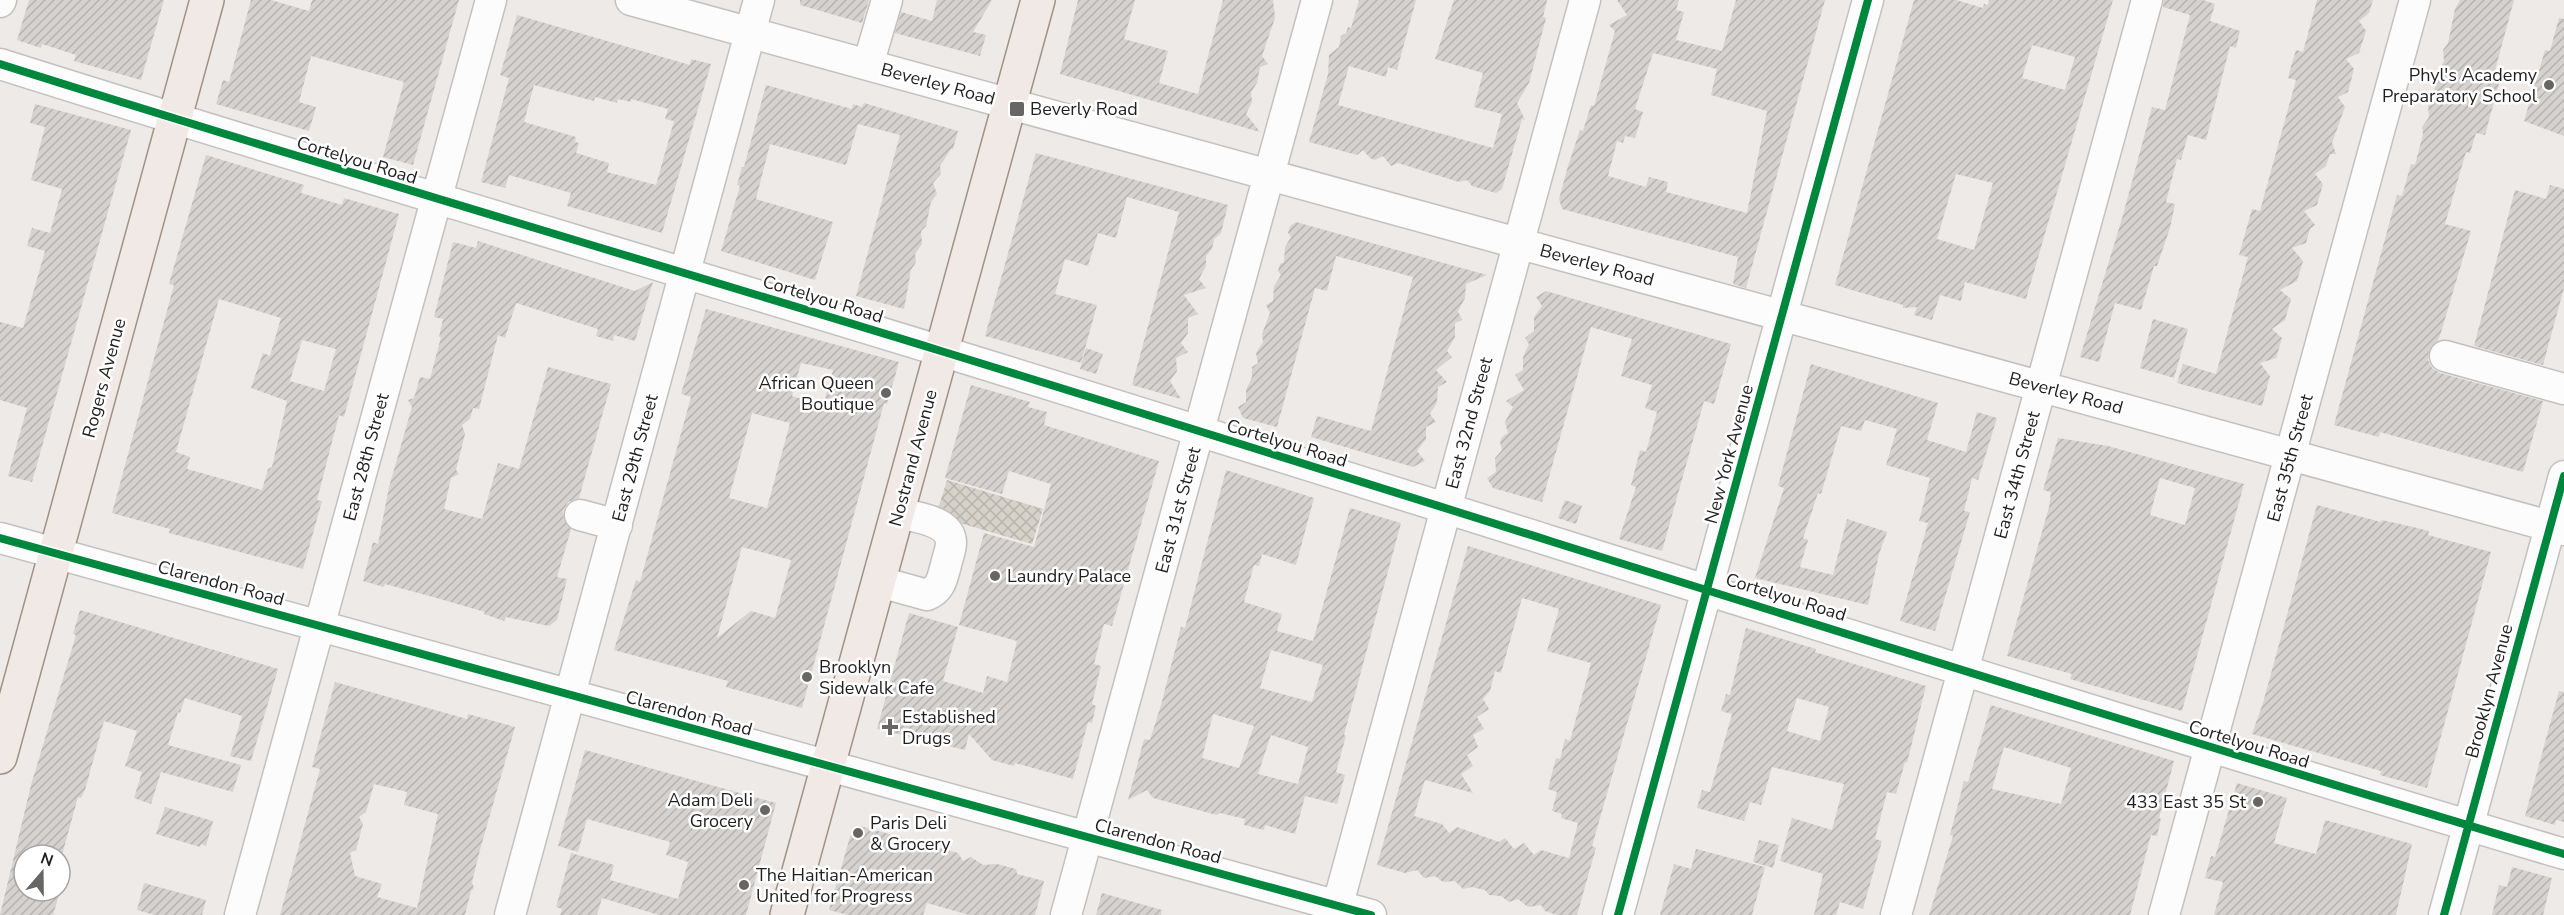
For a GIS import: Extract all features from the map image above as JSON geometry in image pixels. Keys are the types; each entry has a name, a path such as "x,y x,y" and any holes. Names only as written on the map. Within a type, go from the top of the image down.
{"main road":[{"name":"Rogers Avenue","path":"0,757 207,0"},
{"name":"Nostrand Avenue","path":"787,915 1038,0"}],"street":[{"name":"East 28th Street","path":"240,915 491,0"},
{"name":"Beverley Road","path":"631,0 2557,528"},
{"name":"East 29th Street","path":"510,915 759,0"},
{"path":"868,65 887,0"},
{"name":"East 31st Street","path":"1066,915 1317,0"},
{"name":"East 32nd Street","path":"1336,910 1585,0"},
{"name":"New York Avenue","path":"1618,915 1868,0"},
{"name":"East 34th Street","path":"1896,915 2146,0"},
{"name":"East 35th Street","path":"2164,915 2415,0"},
{"name":"Cortelyou Road","path":"0,64 436,200 685,272 942,351 1964,669 2210,748 2564,854"},
{"path":"2445,356 2564,389"},
{"name":"Brooklyn Avenue","path":"2444,915 2468,826 2557,528 2564,476"},
{"path":"880,582 927,595 936,591 941,583 952,542 948,532 939,524 898,513"},
{"path":"580,515 617,525"},
{"name":"Clarendon Road","path":"0,538 1088,837 1336,910 1371,915"}],"shaded area":[{"path":"947,480 1043,509 1032,544 936,516"}],"building":[{"path":"29,0 164,0 141,80 74,61 76,55 42,44 41,48 17,40"},
{"path":"251,0 271,0 309,11 312,0 459,0 413,165 383,157 404,82 311,56 299,102 316,107 309,131 216,104 223,80 229,82"},
{"path":"800,0 869,0 862,23 800,5"},
{"path":"937,0 992,0 973,32 986,35 980,56 895,33 901,12 932,21"},
{"path":"1078,0 1135,0 1124,39 1168,51 1159,83 1198,94 1223,0 1273,0 1275,18 1262,56 1268,64 1260,67 1257,83 1251,92 1252,102 1246,114 1260,132 1060,74"},
{"path":"1359,0 1416,0 1397,70 1388,67 1386,77 1349,66 1338,105 1493,148 1502,114 1474,107 1483,73 1435,59 1454,0 1547,0 1543,17 1546,18 1529,83 1517,103 1525,120 1522,119 1502,189 1496,193 1472,186 1467,180 1459,182 1398,163 1391,166 1383,156 1375,160 1363,150 1357,155 1309,142 1328,74 1329,55 1339,47 1341,36 1346,33 1348,27 1351,28"},
{"path":"1617,0 1679,0 1676,10 1684,12 1676,40 1722,51 1736,0 1825,0 1746,288 1733,284 1738,257 1562,209 1559,199 1568,166 1580,130 1583,131 1591,105 1594,106 1615,31 1609,25 1627,15","holes":["1653,53 1717,69 1711,95 1767,111 1747,213 1666,192 1668,182 1649,177 1646,187 1608,176 1617,141 1623,143 1625,136 1635,138 1643,112 1635,109"]},
{"path":"1914,0 1956,0 1983,8 1984,4 1988,5 1989,0 2113,0 2026,299 1965,282 1961,301 1940,295 1932,320 1914,315 1917,307 1903,308 1903,305 1835,285","holes":["2032,45 2075,57 2065,90 2022,78","1956,174 1993,183 1974,250 1937,239"]},
{"path":"2164,0 2203,0 2215,4 2210,21 2240,31 2236,48 2230,46 2206,140 2188,135 2181,160 2177,159 2166,202 2175,204 2170,228 2157,266 2154,266 2141,310 2115,303 2099,362 2080,357 2123,215 2152,107 2165,110 2190,15 2163,7"},
{"path":"2317,0 2373,0 2369,13 2359,21 2366,31 2359,53 2346,59 2354,69 2348,92 2338,97 2345,107 2332,143 2336,154 2330,154 2326,166 2315,174 2323,184 2317,205 2304,211 2315,225 2310,229 2306,243 2292,248 2303,261 2297,281 2280,290 2291,299 2285,320 2272,329 2282,338 2276,358 2260,363 2270,376 2262,406 2177,383 2183,364 2216,374 2248,257 2239,255 2252,209 2260,211 2296,80 2288,78 2292,63 2296,50 2303,52"},
{"path":"2460,0 2514,0 2493,78 2500,80 2485,135 2476,133 2470,153 2466,152 2445,224 2471,231 2438,341 2429,351 2428,360 2432,368 2440,373 2543,401 2523,472 2380,432 2379,437 2334,425 2397,195 2402,196 2411,164 2415,165 2423,134 2422,127 2429,117 2428,106 2432,100 2439,69 2444,61 2443,50 2448,43 2455,9"},
{"path":"517,15 690,65 691,59 711,64 662,233 567,206 571,193 509,175 505,188 481,182 509,78 500,75","holes":["534,85 594,101 595,97 617,103 618,99 631,102 631,99 668,109 665,119 674,121 656,185 607,172 609,163 576,153 579,143 575,142 576,137 524,122"]},
{"name":"Phyl's Academy Preparatory School","path":"2559,18 2564,19 2564,136 2524,121 2545,50 2550,51"},
{"path":"766,85 852,109 853,104 862,107 864,103 958,131 953,149 940,166 941,174 933,183 937,194 931,202 926,226 921,231 922,244 915,254 916,262 911,270 904,309 856,296 900,135 858,124 846,165 770,144 756,199 833,222 815,280 721,251 740,186 737,185"},
{"path":"35,104 131,130 32,482 8,476 27,408 0,400 0,322 23,328 45,251 27,246 32,228 50,233 62,189 31,180 45,127 30,123"},
{"path":"1036,153 1228,205 1221,233 1214,239 1212,249 1206,256 1206,266 1199,279 1206,288 1184,295 1198,314 1188,318 1188,333 1181,343 1188,352 1176,358 1177,371 1170,381 1181,399 1132,385 1179,212 1127,197 1116,238 1098,233 1088,266 1065,259 1055,294 1097,305 1081,363 985,336"},
{"path":"206,155 304,185 301,193 342,205 344,198 399,214 344,417 339,415 317,500 322,501 303,569 169,533 170,529 112,513 174,285 169,284","holes":["219,299 281,318 270,356 263,353 251,388 287,401 272,467 268,469 262,490 187,469 190,457 176,452","302,340 336,349 324,391 290,381"]},
{"path":"2550,185 2564,189 2564,288 2543,365 2474,346 2515,190 2546,199"},
{"path":"1296,222 1487,275 1466,284 1465,298 1458,311 1462,320 1455,323 1455,337 1447,351 1452,357 1436,370 1447,382 1438,387 1437,402 1430,414 1436,422 1426,427 1426,439 1417,451 1425,461 1413,467 1311,437 1317,416 1371,431 1413,277 1336,256 1327,291 1315,288 1277,427 1243,418 1238,407 1246,402 1246,390 1252,377 1252,367 1258,363 1256,353 1263,342 1262,334 1270,313 1266,305 1273,301 1274,286 1281,275 1278,271 1280,264 1284,262 1285,247 1291,237 1288,233 1290,226"},
{"path":"478,241 635,291 653,282 635,341 614,335 613,341 596,336 598,329 516,303 505,338 498,335 479,409 473,408 470,419 462,425 465,434 456,470 459,474 451,478 444,509 482,519 498,463 519,469 548,367 611,384 579,498 568,502 563,511 564,520 571,529 557,577 567,579 557,620 549,626 506,617 504,621 484,614 485,612 433,597 385,584 384,587 363,581 373,542 378,544 389,487 412,407 408,400 414,398 420,377 430,379 441,337 439,337 443,319 434,317 453,242 476,248"},
{"path":"1546,291 1731,344 1714,404 1704,401 1662,551 1619,539 1636,487 1631,485 1640,450 1646,452 1657,412 1645,408 1652,385 1621,376 1632,339 1591,327 1542,502 1493,488 1487,478 1496,472 1495,458 1502,450 1500,442 1502,437 1508,433 1505,422 1513,407 1506,401 1524,390 1515,375 1523,370 1523,357 1529,344 1525,338 1534,331 1534,317 1542,306 1536,297"},
{"path":"706,309 899,362 887,404 884,403 802,708 726,687 728,681 614,650 636,580 640,582 691,397 681,394","holes":["801,363 833,370 823,406 792,396","752,413 790,423 767,508 729,498","742,547 791,560 775,618 751,611 717,638"]},
{"path":"2153,319 2188,329 2174,378 2140,368"},
{"path":"1086,348 1103,354 1096,374 1080,369"},
{"path":"1811,364 1938,403 1927,440 1966,452 1977,412 1997,418 1978,480 1972,478 1964,511 1970,512 1935,631 1900,621 1928,523 1919,521 1930,478 1886,465 1897,429 1865,420 1861,431 1841,426 1821,494 1818,493 1803,538 1808,540 1800,567 1833,575 1847,519 1887,532 1879,554 1868,605 1755,578 1784,488 1778,486"},
{"path":"971,385 1030,402 1028,407 1047,412 1044,425 1159,461 1112,626 1104,624 1094,664 1101,666 1092,704 1096,706 1092,723 1088,722 1073,779 1015,763 1014,766 992,760 969,734 965,750 877,729 909,613 958,627 943,681 983,693 987,676 1007,682 1017,641 959,625 984,533 1034,547 1051,484 1009,471 1002,494 945,478"},
{"path":"2058,438 2108,446 2244,484 2182,711 2070,679 2072,674 2007,656 2049,507 2051,492 2043,490","holes":["2160,478 2195,488 2185,525 2150,515"]},
{"path":"1226,470 1314,498 1296,565 1262,554 1259,566 1254,565 1244,602 1282,614 1277,631 1313,641 1350,508 1401,523 1344,735 1346,736 1336,772 1345,775 1337,804 1305,796 1295,834 1265,825 1264,830 1244,825 1245,819 1220,813 1217,815 1153,798 1147,790 1128,800 1144,739 1150,740 1161,705 1181,627 1185,628","holes":["1271,650 1323,665 1312,702 1260,688","1213,714 1254,726 1239,768 1202,758","1271,735 1308,747 1298,784 1258,774"]},
{"path":"1565,500 1582,506 1576,524 1558,518"},
{"path":"2317,505 2381,522 2382,520 2429,531 2428,535 2491,552 2427,788 2380,775 2381,771 2252,734 2263,703"},
{"path":"1468,546 1661,605 1592,846 1596,848 1577,915 1557,915 1545,911 1541,905 1528,907 1518,899 1509,902 1501,896 1489,895 1485,890 1472,887 1463,889 1455,881 1443,882 1435,876 1424,878 1417,870 1405,873 1377,865","holes":["1522,598 1559,609 1547,651 1591,663 1570,741 1565,739 1560,759 1556,758 1548,789 1557,792 1552,811 1562,814 1561,818 1578,823 1569,858 1541,850 1534,855 1524,843 1514,849 1505,838 1499,842 1457,827 1449,833 1442,824 1414,816 1425,780 1473,793 1461,774 1473,766 1467,755 1478,747 1473,735 1484,729 1477,717 1489,709 1483,699 1490,691 1495,671 1501,673"]},
{"path":"80,610 278,669 251,761 230,756 242,716 185,698 180,713 178,712 168,745 241,765 233,792 161,772 151,804 134,798 142,772 125,766 137,731 104,721 85,790 81,798 78,797 65,843 17,843 31,785 76,635 73,634"},
{"path":"1746,628 1926,686 1907,763 1905,762 1896,794 1887,792 1875,839 1882,841 1863,909 1840,902 1836,915 1814,915 1823,874 1780,861 1792,818 1832,830 1844,784 1772,767 1761,805 1750,802 1744,821 1697,808 1702,790 1710,792 1732,714 1721,711 1726,694 1730,695","holes":["1797,698 1829,707 1820,741 1787,731"]},
{"path":"335,682 467,719 468,714 515,727 480,850 472,882 474,888 471,891 465,915 280,915 320,769 312,767","holes":["374,784 407,792 404,805 438,814 417,908 377,897 382,884 355,876 350,853 356,850 363,824 359,817 366,812"]},
{"path":"2559,691 2564,692 2564,822 2556,820 2555,825 2525,816"},
{"path":"1991,705 2174,761 2159,818 2161,819 2157,836 2151,835 2130,915 1929,915 1953,836 1950,835 1964,781 1968,782","holes":["2004,747 2071,768 2061,804 1992,789"]},
{"path":"585,750 776,803 746,915 659,915 602,898 597,915 560,915 562,909 556,907 571,853 614,865 610,880 678,899 688,862 666,855 670,842 587,819 578,852 558,846"},
{"path":"2237,783 2287,798 2274,843 2316,854 2325,820 2412,844 2396,915 2214,915 2223,882 2205,878 2211,856 2215,857"},
{"path":"165,807 213,821 206,846 201,844 200,847 156,834"},
{"path":"860,826 958,853 963,861 971,857 983,865 997,864 1016,869 1017,874 1044,881 1035,915 969,915 927,903 923,915 848,915 829,910 852,830"},
{"path":"1759,840 1779,845 1773,868 1753,862"},
{"path":"1696,849 1765,867 1752,915 1660,915 1674,864 1691,869"},
{"path":"12,865 12,903 57,903 53,915 0,915"},
{"path":"2512,867 2552,878 2543,915 2492,915 2499,885 2507,887"},
{"path":"144,883 206,900 202,915 154,915 137,910"},
{"path":"1102,893 1162,910 1161,915 1096,915"}],"cycle path":[{"path":"1618,915 1868,0"},
{"path":"0,64 941,351 2158,731 2564,854"},
{"path":"2444,915 2564,476"},
{"path":"0,538 1371,915"}],"place":[{"name":"Phyl's Academy Preparatory School","path":"2549,85"},
{"name":"Beverly Road","path":"1017,109"},
{"name":"African Queen Boutique","path":"886,393"},
{"name":"Laundry Palace","path":"995,576"},
{"name":"Brooklyn Sidewalk Cafe","path":"807,677"},
{"name":"Established Drugs","path":"890,727"},
{"name":"433 East 35 St","path":"2258,802"},
{"name":"Adam Deli Grocery","path":"765,810"},
{"name":"Paris Deli & Grocery","path":"858,833"},
{"name":"The Haitian-American United for Progress","path":"744,885"}]}
